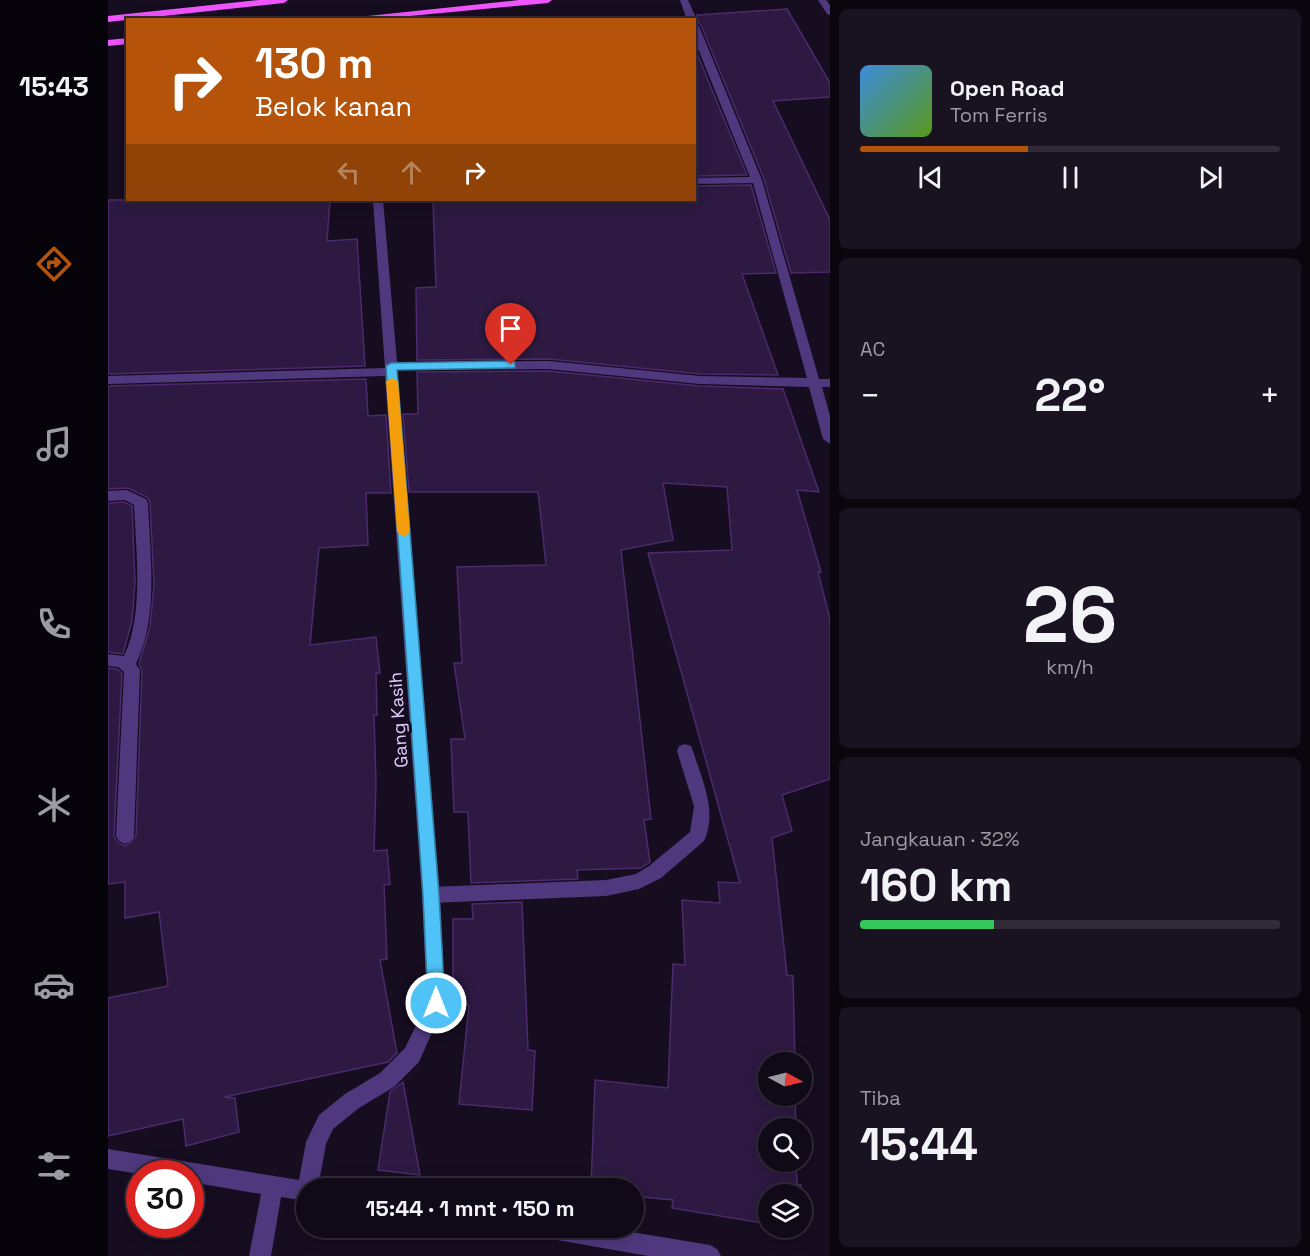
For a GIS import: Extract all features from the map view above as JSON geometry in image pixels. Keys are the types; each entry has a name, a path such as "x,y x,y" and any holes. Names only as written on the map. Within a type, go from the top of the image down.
{"main road":[{"path":"108,18 284,0"},
{"path":"363,18 548,0"},
{"path":"108,43 126,41"}],"street":[{"path":"684,0 691,18"},
{"path":"822,0 830,12"},
{"path":"696,31 757,180 830,439"},
{"path":"696,181 757,180"},
{"name":"Gang Kasih","path":"309,1178 316,1142 327,1122 352,1101 387,1080 412,1055 436,1003 437,985 431,895 378,201"},
{"path":"108,380 549,365 689,379 830,384"},
{"path":"108,496 127,495 141,503 142,581 139,641 128,664"},
{"path":"108,660 122,661 132,670 125,836"},
{"path":"431,895 606,888 639,880 655,872 698,836 702,806 685,751"},
{"path":"108,1159 296,1188"},
{"path":"260,1256 273,1185"},
{"path":"585,1238 630,1249 710,1256"}],"building":[{"path":"787,9 830,83 830,97 773,101 830,220 830,272 791,273 764,179 701,25 698,23 697,15"},
{"path":"696,51 747,175 696,176"},
{"path":"751,185 776,273 742,274 778,375 700,374 549,359 417,360 416,288 436,287 433,201 696,201 696,186"},
{"path":"108,200 330,201 327,241 357,239 365,366 108,374"},
{"path":"549,371 700,386 783,389 819,492 797,490 821,572 818,572 830,619 830,779 782,795 792,831 772,838 787,975 793,976 795,1052 758,1052 758,1106 795,1106 796,1118 758,1118 758,1172 796,1172 797,1184 758,1184 758,1222 672,1208 673,1200 644,1197 644,1178 591,1178 595,1080 668,1088 673,964 685,965 682,900 720,903 718,882 740,883 648,553 732,550 727,487 663,483 673,540 621,550 651,819 644,820 650,862 641,868 577,870 578,879 471,883 468,812 454,812 451,739 465,739 454,663 462,663 457,567 546,565 538,492 409,492 403,414 418,414 417,372"},
{"path":"366,379 368,416 386,415 391,493 366,493 368,545 319,548 310,645 376,637 380,673 376,673 377,715 374,715 376,783 374,851 387,850 390,884 384,885 387,959 380,960 397,1053 388,1062 224,1097 235,1098 239,1132 186,1146 183,1119 108,1136 108,998 168,986 159,912 125,918 125,882 108,884 108,668 117,669 122,673 114,836 118,843 126,846 136,836 142,670 139,664 150,626 154,585 150,502 147,497 128,488 108,489 108,386"},
{"path":"124,502 132,506 135,582 132,621 123,654 108,652 108,503"},
{"path":"522,902 528,1050 535,1051 532,1110 459,1104 469,1005 453,1005 453,919 473,919 472,904"},
{"path":"403,1082 420,1175 378,1170 390,1092"}],"slow traffic":[{"path":"392,381 404,532"}],"route":[{"path":"436,1003 437,985 431,895 391,366 511,365"}]}
